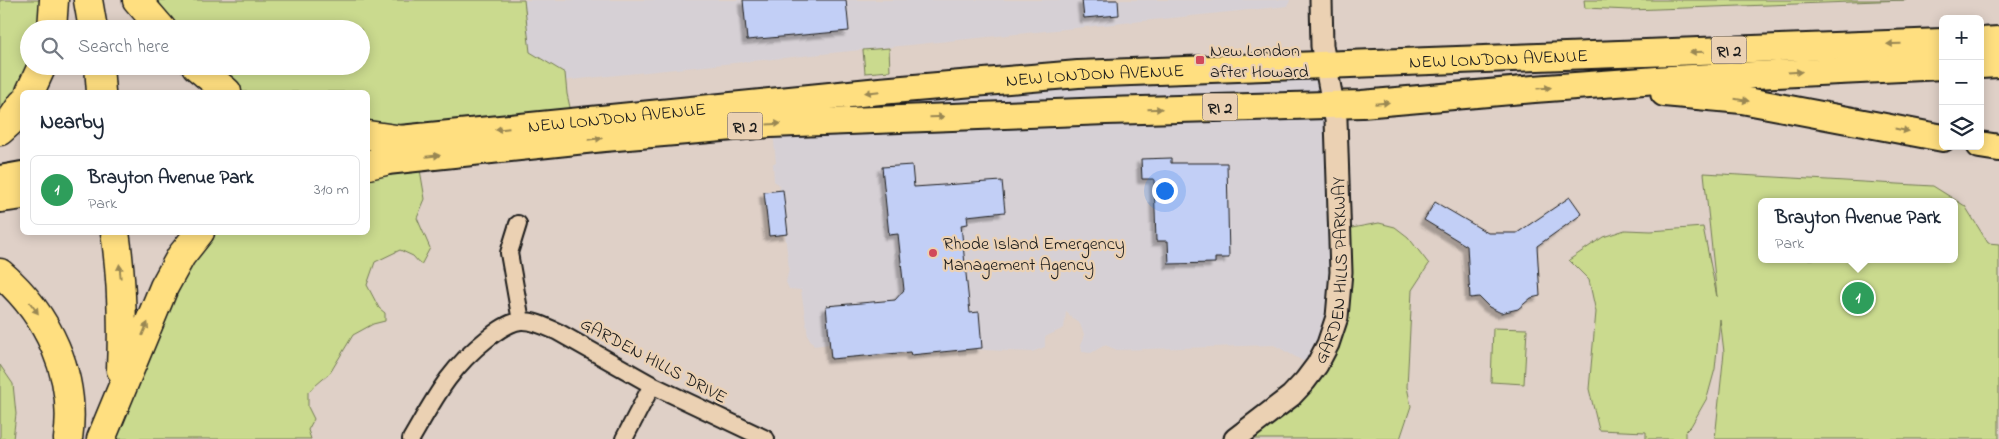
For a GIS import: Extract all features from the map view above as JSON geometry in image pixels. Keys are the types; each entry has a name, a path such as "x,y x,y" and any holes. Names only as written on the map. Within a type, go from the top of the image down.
{"highway":[{"path":"53,20 54,0"},
{"path":"88,0 91,20"},
{"path":"137,0 154,20"},
{"path":"31,90 38,75"},
{"path":"100,75 101,90"},
{"path":"207,75 225,90"},
{"path":"0,131 10,122 20,107"},
{"path":"370,136 403,140"},
{"path":"115,235 120,265 123,316 120,389"},
{"path":"101,439 156,303 181,256 198,235"},
{"path":"0,273 16,287 33,307 49,331 57,350 68,388 70,429 68,439"}],"main road":[{"path":"1984,41 1999,40"},
{"name":"NEW LONDON AVENUE","path":"372,158 403,140 880,91 1068,75 1939,42"},
{"path":"1984,65 1999,64"},
{"name":"NEW LONDON AVENUE","path":"372,158 770,124 1380,103 1589,84 1740,74 1939,66"},
{"path":"1589,84 1742,100 1939,137"},
{"path":"1984,146 1999,148"},
{"path":"0,179 20,176"},
{"path":"0,199 20,196"}],"street":[{"name":"GARDEN HILLS PARKWAY","path":"1235,439 1291,396 1306,381 1323,353 1334,326 1339,307 1340,272 1336,120 1322,46 1321,0"},
{"path":"411,439 444,382 468,354 495,333 508,325 521,321 509,253 518,224"},
{"name":"GARDEN HILLS DRIVE","path":"521,321 546,326 652,385 766,439"},
{"path":"624,439 652,385"}],"shaded area":[{"path":"208,0 1290,0 1288,6 414,96 370,71 370,20 314,20"},
{"path":"1338,61 1342,90 1340,100 1343,293 1312,366 1274,345 1117,350 1105,345 1091,353 1082,352 1081,345 1084,334 1080,324 1066,312 1064,328 1045,337 1045,347 1032,352 836,343 814,346 808,336 801,290 789,289 786,282 789,269 779,185 774,181 773,163 776,163 770,100"}],"green space":[{"path":"0,0 56,0 54,20 20,20 20,75 25,75 0,131"},
{"path":"145,0 524,0 530,52 565,73 572,116 370,131 370,90 234,90 215,75 370,75 370,20 162,20"},
{"path":"1584,0 1906,0 1630,10 1585,8"},
{"path":"889,48 890,71 865,73 863,50"},
{"path":"418,158 425,199 417,218 430,248 421,265 413,256 400,250 375,262 367,285 379,308 385,313 385,321 373,324 353,335 330,373 308,392 308,407 314,419 308,430 311,439 114,439 198,235 370,235 370,161"},
{"path":"1704,173 1933,186 1952,198 1758,198 1758,263 1958,263 1958,202 1965,206 1988,243 1999,244 1999,439 1715,439 1724,352 1720,319 1715,369 1707,398 1691,426 1685,432 1685,439 1646,439 1646,432 1599,430 1589,389 1596,312 1589,280 1569,260 1603,237 1625,230 1651,231 1703,227 1717,297"},
{"path":"1379,223 1395,227 1408,237 1429,264 1412,290 1407,387 1411,406 1400,439 1233,439 1300,385 1327,339 1341,230"},
{"path":"1493,328 1527,329 1524,384 1491,382"},
{"path":"0,365 13,384 16,414 13,439 0,439"}],"building":[{"path":"743,0 846,0 849,31 747,40"},
{"path":"1082,0 1118,0 1119,15 1084,18"},
{"path":"1171,158 1171,163 1227,163 1229,258 1215,258 1215,263 1169,264 1168,241 1156,241 1154,179 1142,179 1141,159"},
{"path":"912,165 914,187 1002,181 1005,212 967,216 968,224 961,225 970,313 979,312 982,348 911,355 910,352 831,359 826,306 895,300 904,290 898,234 889,235 882,167"},
{"path":"783,190 788,234 769,236 764,192"},
{"path":"1570,197 1582,214 1537,246 1540,296 1531,298 1518,309 1501,313 1489,307 1479,297 1470,298 1467,246 1424,220 1435,202 1488,233 1517,233"}],"place":[{"name":"New London after Howard","path":"1200,60"},
{"name":"Rhode Island Emergency Management Agency","path":"933,253"},
{"name":"Brayton Avenue Park","path":"1858,298"}]}
